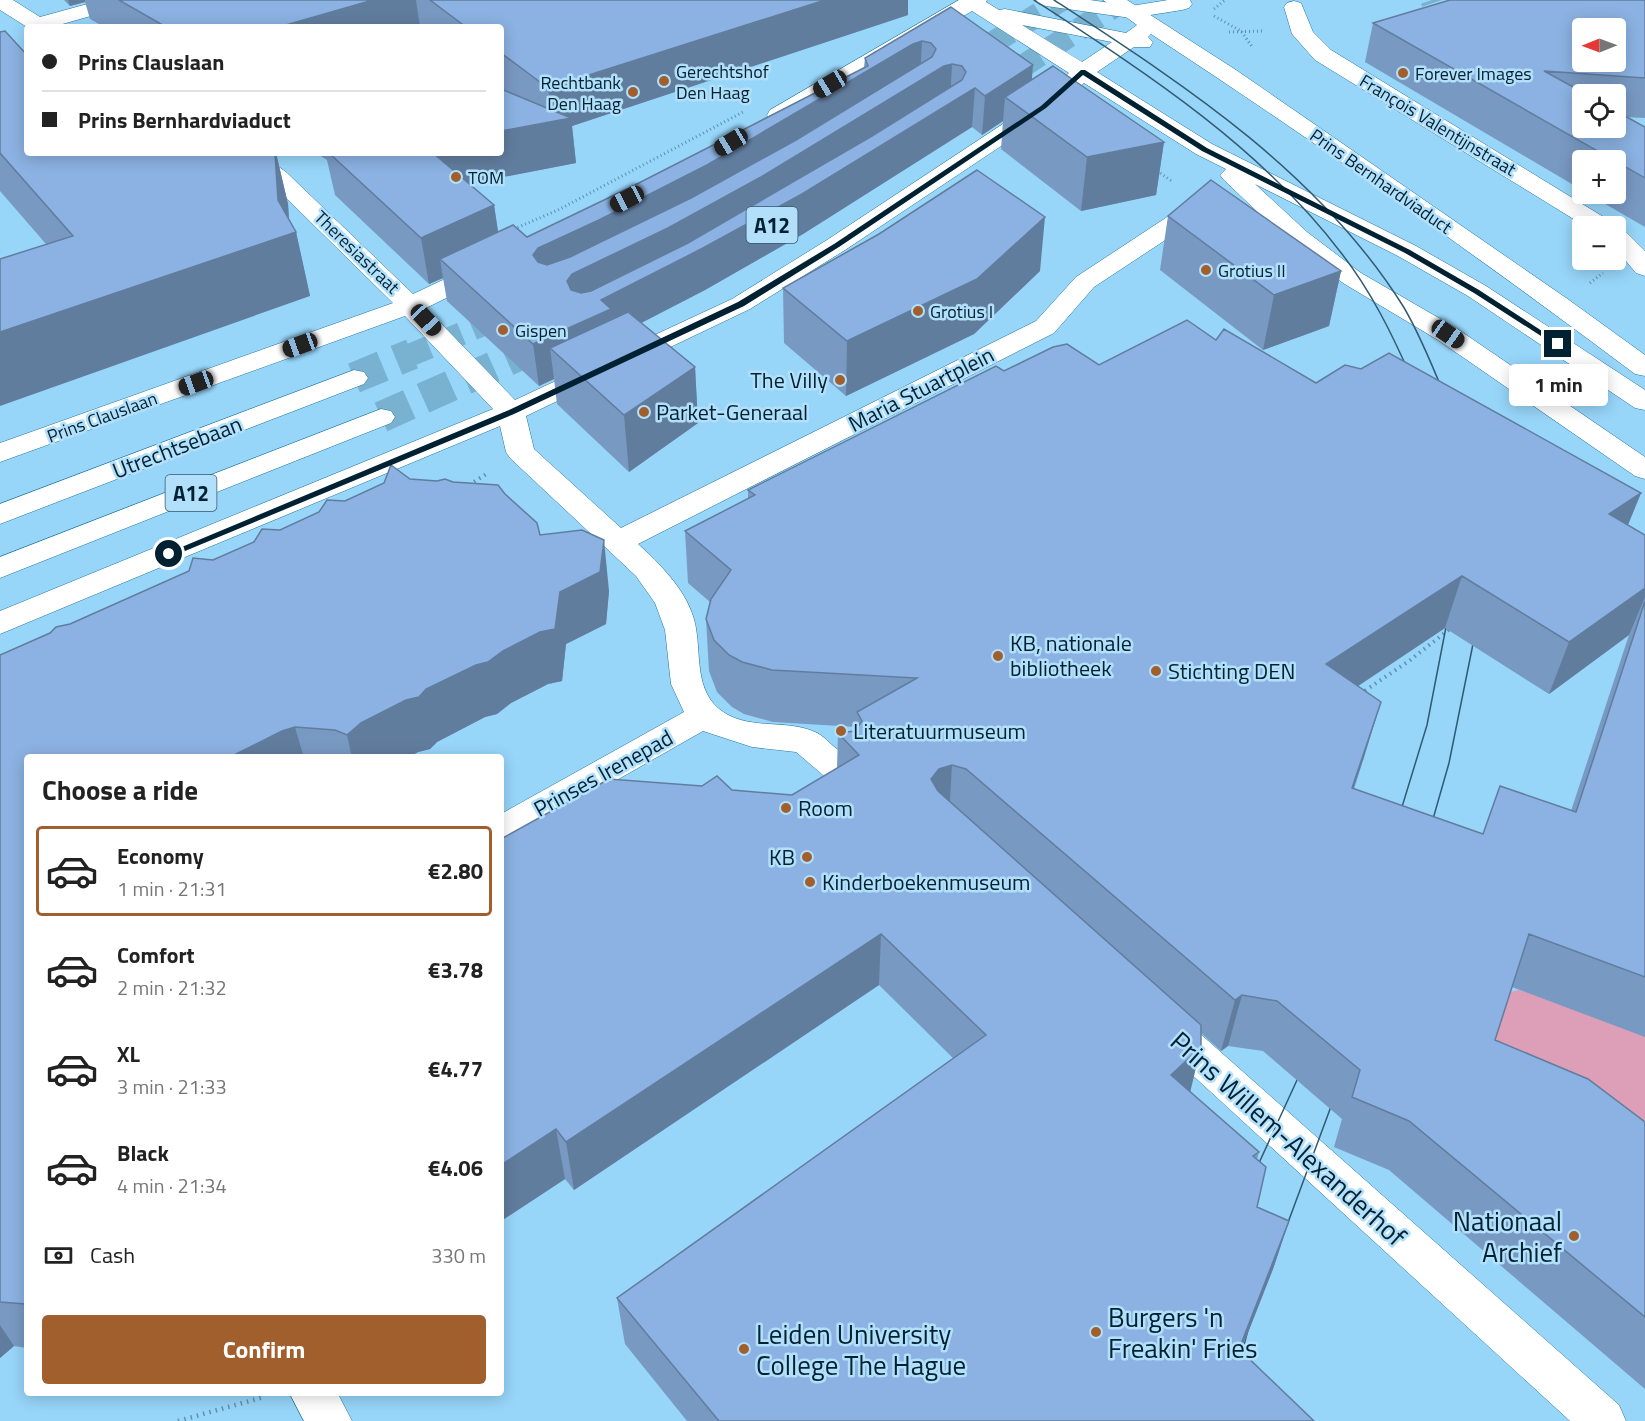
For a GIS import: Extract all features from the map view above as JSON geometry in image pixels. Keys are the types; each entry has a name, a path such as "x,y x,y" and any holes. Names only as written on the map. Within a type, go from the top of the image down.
{"street":[{"path":"46,24 126,0"},
{"path":"1046,0 1131,12 1185,2"},
{"name":"Prins Bernhardviaduct","path":"1113,0 1194,53 1560,305 1645,368"},
{"path":"0,1 36,24"},
{"path":"0,623 512,412 741,304 836,245 1044,107 1083,72 1185,2"},
{"path":"755,116 943,17 977,4 1194,53"},
{"name":"Prins Bernhardviaduct","path":"977,4 1204,149 1407,251 1522,320 1645,402"},
{"name":"François Valentijnstraat","path":"1294,7 1303,34 1323,55 1586,216"},
{"path":"1204,149 1298,237 1352,278 1448,334 1645,470"},
{"name":"Theresiastraat","path":"248,156 278,177 411,305 512,412"},
{"name":"Maria Stuartplein","path":"617,542 1045,327 1085,282 1204,204"},
{"path":"1626,245 1645,268"},
{"name":"Prins Clauslaan","path":"0,453 411,305 503,262"},
{"path":"1560,305 1613,323 1645,342"},
{"name":"Utrechtsebaan","path":"0,515 354,378"},
{"path":"512,412 520,452 647,569 677,614 687,684 695,702 705,715 717,724 752,735 805,741 842,772"},
{"name":"Utrechtsebaan","path":"0,568 381,417"},
{"name":"Prinses Irenepad","path":"504,828 705,715"},
{"name":"Prins Willem-Alexanderhof","path":"1138,1002 1603,1421"},
{"path":"314,1396 329,1421"}],"path":[{"path":"506,233 755,116"},
{"path":"459,490 469,486"},
{"path":"1352,697 1409,661 1454,625"},
{"path":"178,1421 266,1396"}],"shaded area":[{"path":"1519,990 1645,1024 1645,1216 1467,1056 1505,993"}],"building":[{"path":"119,0 373,0 289,24 161,24"},
{"path":"430,0 825,0 548,88 504,55 504,24 462,24"},
{"path":"1450,0 1645,0 1645,78 1544,71 1572,86 1572,136 1373,23"},
{"path":"951,7 1033,65 985,96 975,88 802,194 601,300 611,309 533,344 440,259 513,225 527,237 629,188 868,66 865,58","holes":["922,41 931,43 936,49 932,57 796,140 691,198 570,257 547,265 538,262 533,255 538,248 707,165 913,44","952,64 962,66 966,72 962,80 872,136 688,243 591,291 581,293 571,290 567,281 572,274 668,228 761,177 944,66"]},
{"path":"5,31 24,52 24,156 275,156 278,200 296,232 0,332 0,259 73,236 0,153 0,32"},
{"path":"1053,66 1164,142 1087,157 1005,97"},
{"path":"504,90 571,118 504,130"},
{"path":"1626,117 1645,127 1645,178 1626,167 1626,150 1596,150 1575,138 1626,138"},
{"path":"332,156 437,156 494,205 421,238"},
{"path":"977,170 1045,217 977,279 847,341 783,288 879,234"},
{"path":"1211,180 1341,271 1274,295 1168,216"},
{"path":"628,312 695,367 624,415 550,348"},
{"path":"1187,320 1216,340 1224,329 1316,383 1345,365 1361,369 1389,353 1641,493 1609,514 1645,535 1645,588 1569,642 1462,576 1326,664 1381,702 1352,788 1483,834 1500,786 1576,812 1645,601 1645,977 1529,934 1495,1040 1588,1079 1645,1122 1645,1317 1409,1121 1352,1097 1360,1070 1277,1001 1242,995 1235,1000 966,769 952,765 939,769 931,779 938,791 1201,1025 1201,1047 1171,1075 1259,1152 1253,1156 1266,1167 1257,1207 1289,1221 1239,1349 1314,1421 719,1421 617,1298 986,1035 881,934 566,1142 556,1129 504,1163 504,837 609,779 702,786 717,776 732,790 792,795 859,755 838,733 855,731 862,721 857,712 917,678 772,670 742,662 729,655 714,640 706,619 711,599 731,570 685,531 755,495 748,490 996,366 1004,371 1053,347 1067,344 1099,365"},
{"path":"391,465 410,479 437,481 445,479 453,482 498,485 537,523 540,535 582,530 604,540 600,572 560,592 555,629 540,632 503,651 488,662 476,665 426,689 419,697 406,700 361,723 347,735 335,730 295,727 236,754 24,754 24,1304 0,1302 0,655 50,633 56,627 70,624 189,571 193,558 213,560 254,542 262,529 280,530 319,512 327,500 345,501 384,483"}],"tunnel":[{"path":"961,63 1061,0"},
{"path":"991,87 1124,0"},
{"path":"408,356 518,310"},
{"path":"519,356 549,342"},
{"path":"354,378 412,354"},
{"path":"381,417 522,354"}],"tram line":[{"path":"1034,0 1159,84 1238,145 1275,179 1310,215 1353,268 1380,313 1411,377"},
{"path":"1054,0 1151,65 1245,134 1331,213 1369,258 1403,306 1445,396"},
{"path":"1398,820 1427,725 1446,627"},
{"path":"1429,833 1449,763 1473,644"},
{"path":"1253,1176 1303,1067"},
{"path":"1283,1236 1336,1093"},
{"path":"1238,1368 1250,1322"}],"place":[{"name":"Forever Images","path":"1403,73"},
{"name":"Gerechtshof Den Haag","path":"664,81"},
{"name":"Rechtbank Den Haag","path":"633,92"},
{"name":"TOM","path":"456,177"},
{"name":"Grotius II","path":"1206,270"},
{"name":"Grotius I","path":"918,311"},
{"name":"Gispen","path":"503,330"},
{"name":"The Villy","path":"840,380"},
{"name":"Parket-Generaal","path":"644,412"},
{"name":"KB, nationale bibliotheek","path":"998,656"},
{"name":"Stichting DEN","path":"1156,671"},
{"name":"Literatuurmuseum","path":"841,731"},
{"name":"Room","path":"786,808"},
{"name":"KB","path":"807,857"},
{"name":"Kinderboekenmuseum","path":"810,882"},
{"name":"Nationaal Archief","path":"1574,1236"},
{"name":"Burgers 'n Freakin' Fries","path":"1096,1332"},
{"name":"Leiden University College The Hague","path":"744,1349"}],"route":[{"path":"169,554 512,412 741,304 836,245 1044,107 1083,72 1204,149 1407,251 1477,291 1558,344"}]}
